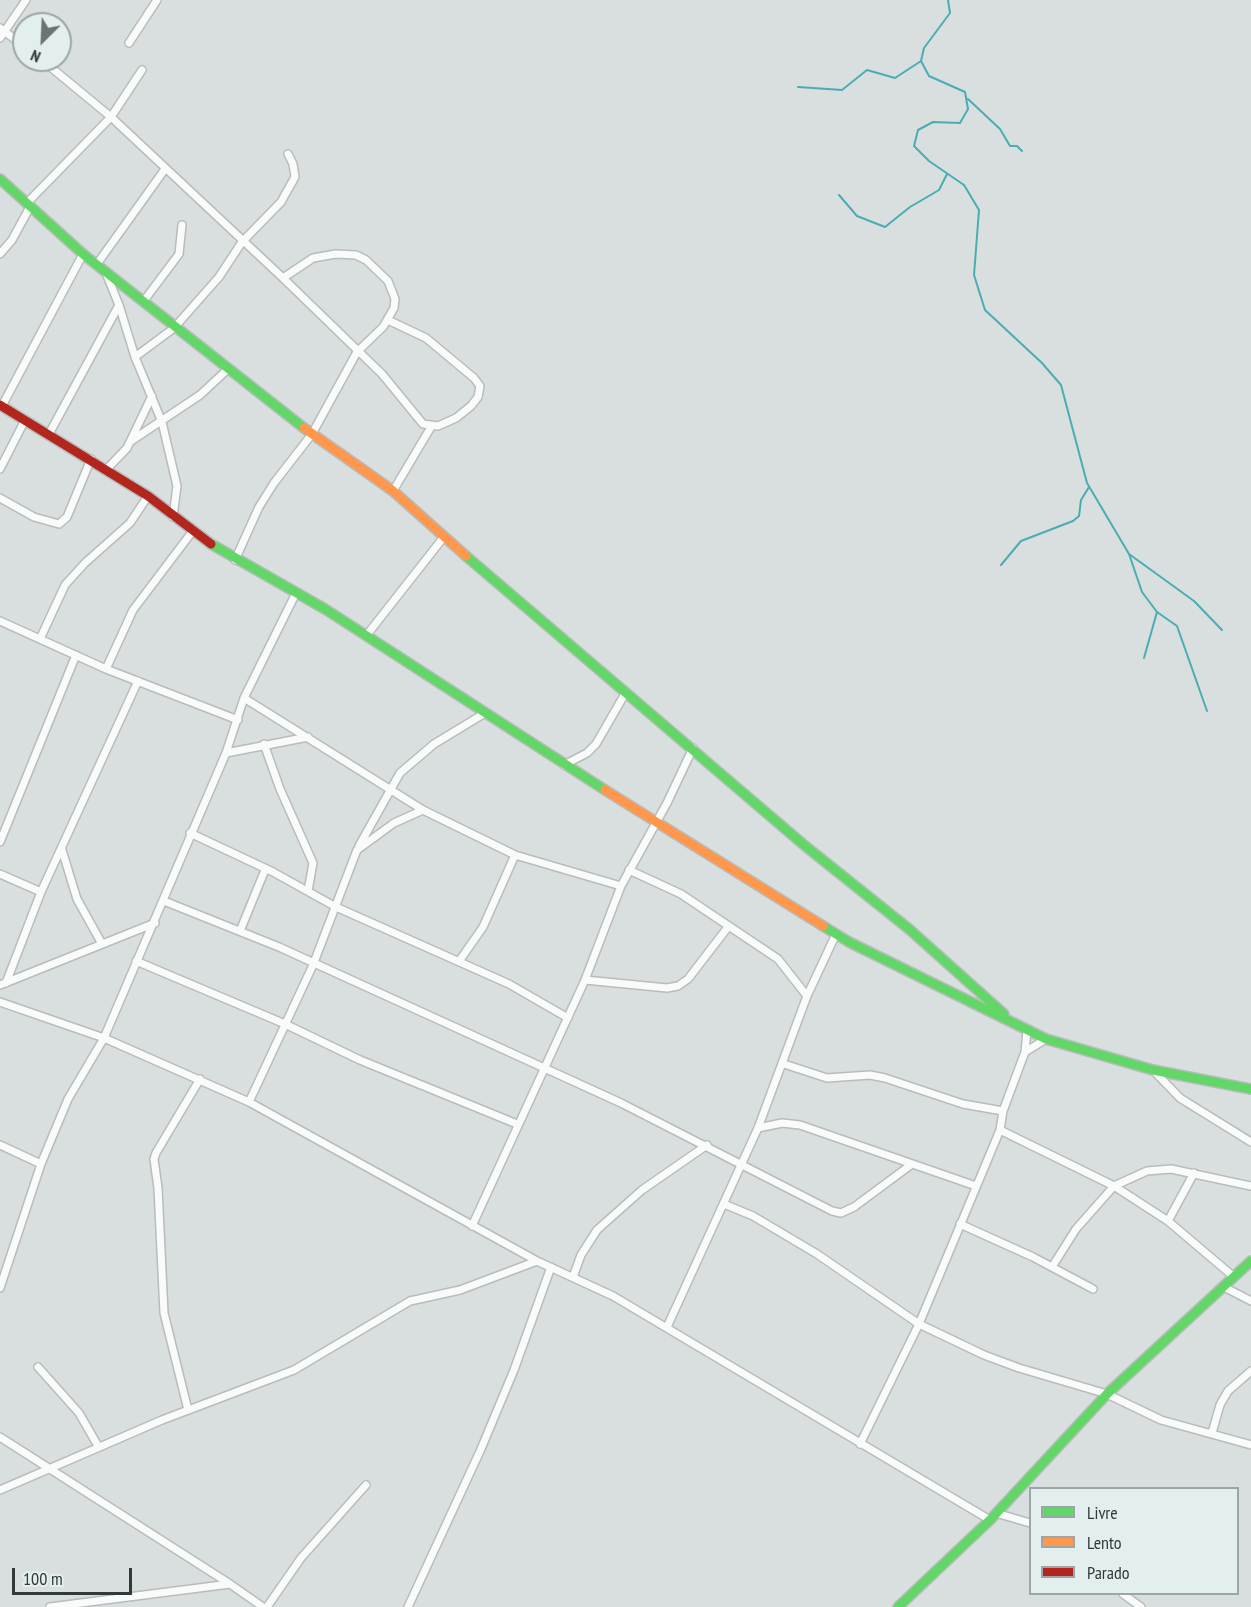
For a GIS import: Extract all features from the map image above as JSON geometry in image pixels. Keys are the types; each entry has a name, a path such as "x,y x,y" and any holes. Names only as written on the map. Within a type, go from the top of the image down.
{"street":[{"path":"1,32 26,0"},
{"path":"129,43 157,0"},
{"path":"0,254 12,240 29,205 111,117 142,70"},
{"path":"57,72 111,117 283,278 382,374 418,420 431,427"},
{"path":"135,357 174,328 219,277 242,242 286,195 295,177 293,164 288,154"},
{"path":"97,264 165,169"},
{"path":"0,179 83,254 174,328 312,434 393,491 443,538 693,748 804,845 909,929 1012,1022"},
{"path":"143,302 178,254 182,225"},
{"path":"83,254 1,405 148,496 192,532 235,560 296,593 366,636 564,765 836,934 1046,1039 1153,1070 1251,1089"},
{"path":"235,560 259,507 273,483 312,434 357,352 388,320 395,299 388,281 366,260 356,255 336,254 313,258 283,278"},
{"path":"105,271 119,305 135,357 162,422 177,486 173,517"},
{"path":"49,434 119,305"},
{"path":"388,320 426,338 480,386 478,397 471,406 456,418 431,427 393,491"},
{"path":"131,441 200,395 228,369"},
{"path":"106,470 131,441 152,396"},
{"path":"0,469 25,420"},
{"path":"0,498 34,518 59,524 67,517 91,459"},
{"path":"40,639 65,585 85,563 130,523 148,496"},
{"path":"106,669 133,610 192,532"},
{"path":"366,636 443,538"},
{"path":"0,1288 41,1164 68,1100 104,1038 226,753 244,698 296,593"},
{"path":"0,621 106,669 238,720"},
{"path":"0,842 76,655"},
{"path":"3,984 41,892 138,681"},
{"path":"564,765 592,749 626,692"},
{"path":"244,698 423,810 515,855 621,886"},
{"path":"249,1102 314,965 357,850 389,789 400,773 434,744 485,713"},
{"path":"226,753 308,737"},
{"path":"264,744 280,789 313,863 308,891"},
{"path":"472,1226 585,980 621,886 656,823 693,748"},
{"path":"357,850 381,830 423,810"},
{"path":"190,833 336,907 460,960 531,995 568,1018"},
{"path":"62,850 77,899 102,944"},
{"path":"460,960 483,927 515,855"},
{"path":"240,931 265,870"},
{"path":"629,870 681,894 778,960 807,996"},
{"path":"0,874 41,892"},
{"path":"164,901 240,931 545,1069 707,1145 817,1204 841,1213 854,1207 912,1164"},
{"path":"3,984 155,923"},
{"path":"585,980 667,988 678,986 688,979 729,927"},
{"path":"667,1327 740,1163 758,1128 784,1064 807,996 836,934"},
{"path":"136,961 285,1024 360,1060 517,1124"},
{"path":"0,1002 104,1038 249,1102 537,1261 573,1277 667,1327 860,1444 993,1516 1029,1524"},
{"path":"860,1444 918,1324 1000,1130 1003,1111 1025,1052 1027,1030"},
{"path":"1025,1052 1046,1039"},
{"path":"784,1064 827,1078 870,1076 885,1078 963,1104 1003,1111"},
{"path":"1153,1070 1180,1098 1251,1142"},
{"path":"188,1410 164,1313 158,1188 154,1159 200,1079"},
{"path":"758,1128 782,1123 800,1125 976,1186"},
{"path":"1000,1130 1113,1186 1168,1221 1234,1277"},
{"path":"0,1145 41,1164"},
{"path":"573,1277 581,1255 597,1230 642,1190 707,1145"},
{"path":"1052,1267 1076,1229 1113,1186 1147,1171 1171,1169 1251,1186"},
{"path":"1168,1221 1194,1173"},
{"path":"724,1203 753,1216 816,1254 918,1324 1019,1368 1107,1394 1161,1420 1251,1445"},
{"path":"960,1224 1093,1289"},
{"path":"0,1490 98,1446 294,1370 410,1301 460,1290 537,1261"},
{"path":"898,1607 993,1516 1107,1394 1251,1261"},
{"path":"408,1607 486,1439 514,1370 551,1267"},
{"path":"1224,1287 1251,1301"},
{"path":"38,1366 79,1413 98,1446"},
{"path":"1212,1433 1220,1406 1228,1390 1251,1371"},
{"path":"0,1437 265,1607 300,1558 366,1485"},
{"path":"50,1607 230,1584"},
{"path":"1126,1595 1141,1607"}],"waterway":[{"path":"948,0 950,13 924,48 921,61 929,76 965,92 968,109 960,123 933,122 918,130 914,146 929,161 964,185 979,210 974,275 985,310 1042,363 1061,385 1087,483 1129,554 1194,601 1222,630"},
{"path":"798,87 842,90 867,70 895,78 921,61"},
{"path":"968,99 1000,129 1010,146 1017,146 1022,151"},
{"path":"839,195 857,216 885,227 910,207 939,190 947,174"},
{"path":"1001,565 1021,541 1073,521 1079,516 1081,500 1089,487"},
{"path":"1129,554 1142,592 1157,612 1177,626 1207,711"},
{"path":"1144,658 1157,612"}],"traffic: fast":[{"path":"0,179 83,254 304,428"},
{"path":"211,544 325,609 605,790"},
{"path":"466,556 804,845 909,929 1004,1014"},
{"path":"823,926 849,942 1046,1039 1153,1070 1251,1089"},
{"path":"898,1607 990,1520 1107,1394 1251,1261"}],"traffic: slow":[{"path":"304,428 393,491 466,556"},
{"path":"605,790 823,926"}],"traffic: jam":[{"path":"0,405 148,496 211,544"}]}
